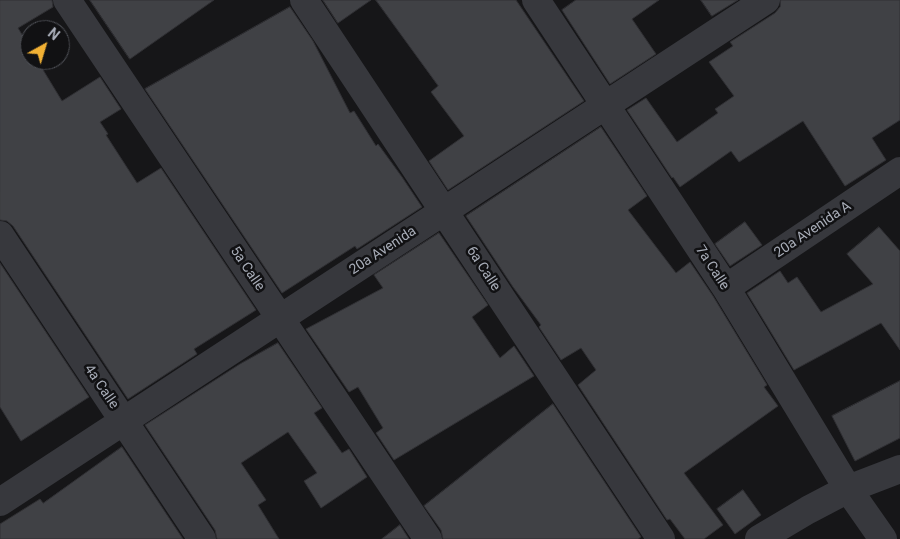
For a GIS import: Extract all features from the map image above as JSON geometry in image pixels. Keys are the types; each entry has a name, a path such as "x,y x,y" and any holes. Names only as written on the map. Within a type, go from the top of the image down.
{"street":[{"name":"5a Calle","path":"67,0 428,539"},
{"name":"6a Calle","path":"304,0 661,539"},
{"name":"7a Calle","path":"536,0 726,288 848,489 883,539"},
{"name":"20a Avenida","path":"0,502 766,0"},
{"name":"20a Avenida A","path":"726,288 900,171"},
{"name":"4a Calle","path":"0,235 202,539"},
{"path":"759,539 848,489 900,469"}],"building":[{"path":"0,0 52,0 53,7 31,20 20,20 20,27 18,28 20,31 20,70 43,70 62,101 100,77 121,109 100,122 108,134 106,135 137,183 161,168 256,310 194,349 197,354 128,399 13,226 7,221 0,220"},
{"path":"90,0 214,0 130,59"},
{"path":"323,0 371,0 338,23"},
{"path":"376,0 516,0 584,101 448,190 429,161 464,136 431,92 438,86"},
{"path":"576,0 659,0 632,19 656,54 610,84 562,10"},
{"path":"701,0 738,0 712,16"},
{"path":"781,0 900,0 900,120 872,138 886,160 845,186 803,121 739,162 731,151 680,187 627,110 646,98 677,142 718,113 715,109 734,96 709,62 733,46 730,42 775,13 780,7"},
{"path":"290,7 313,41 350,113 354,111 376,146 378,144 422,207 357,249 355,246 282,293 145,89"},
{"path":"601,127 647,196 628,210 676,273 690,262 767,385 764,387 778,406 684,473 723,525 704,539 685,539 670,519 667,520 578,385 596,370 581,348 561,360 539,327 541,325 513,287 466,216"},
{"path":"745,222 762,245 730,266 715,244"},
{"path":"879,227 900,251 900,350 881,323 794,370 747,293 780,271 788,283 797,277 821,312 873,284 847,254"},
{"path":"439,233 488,305 472,317 500,358 514,346 534,376 394,460 376,433 383,428 358,387 349,392 306,329 383,288 374,275"},
{"path":"0,263 89,397 21,441 0,407"},
{"path":"278,343 322,408 314,413 342,453 349,449 367,477 321,508 304,481 317,473 288,432 241,463 266,500 258,505 279,539 217,539 215,530 145,425 240,364"},
{"path":"900,381 900,438 855,461 832,416"},
{"path":"553,404 641,537 638,539 443,539 441,530 424,506"},
{"path":"122,447 183,539 0,539 0,524 40,499 43,503"},
{"path":"743,490 761,515 735,534 717,509"},
{"path":"400,525 409,539 382,539"}]}
